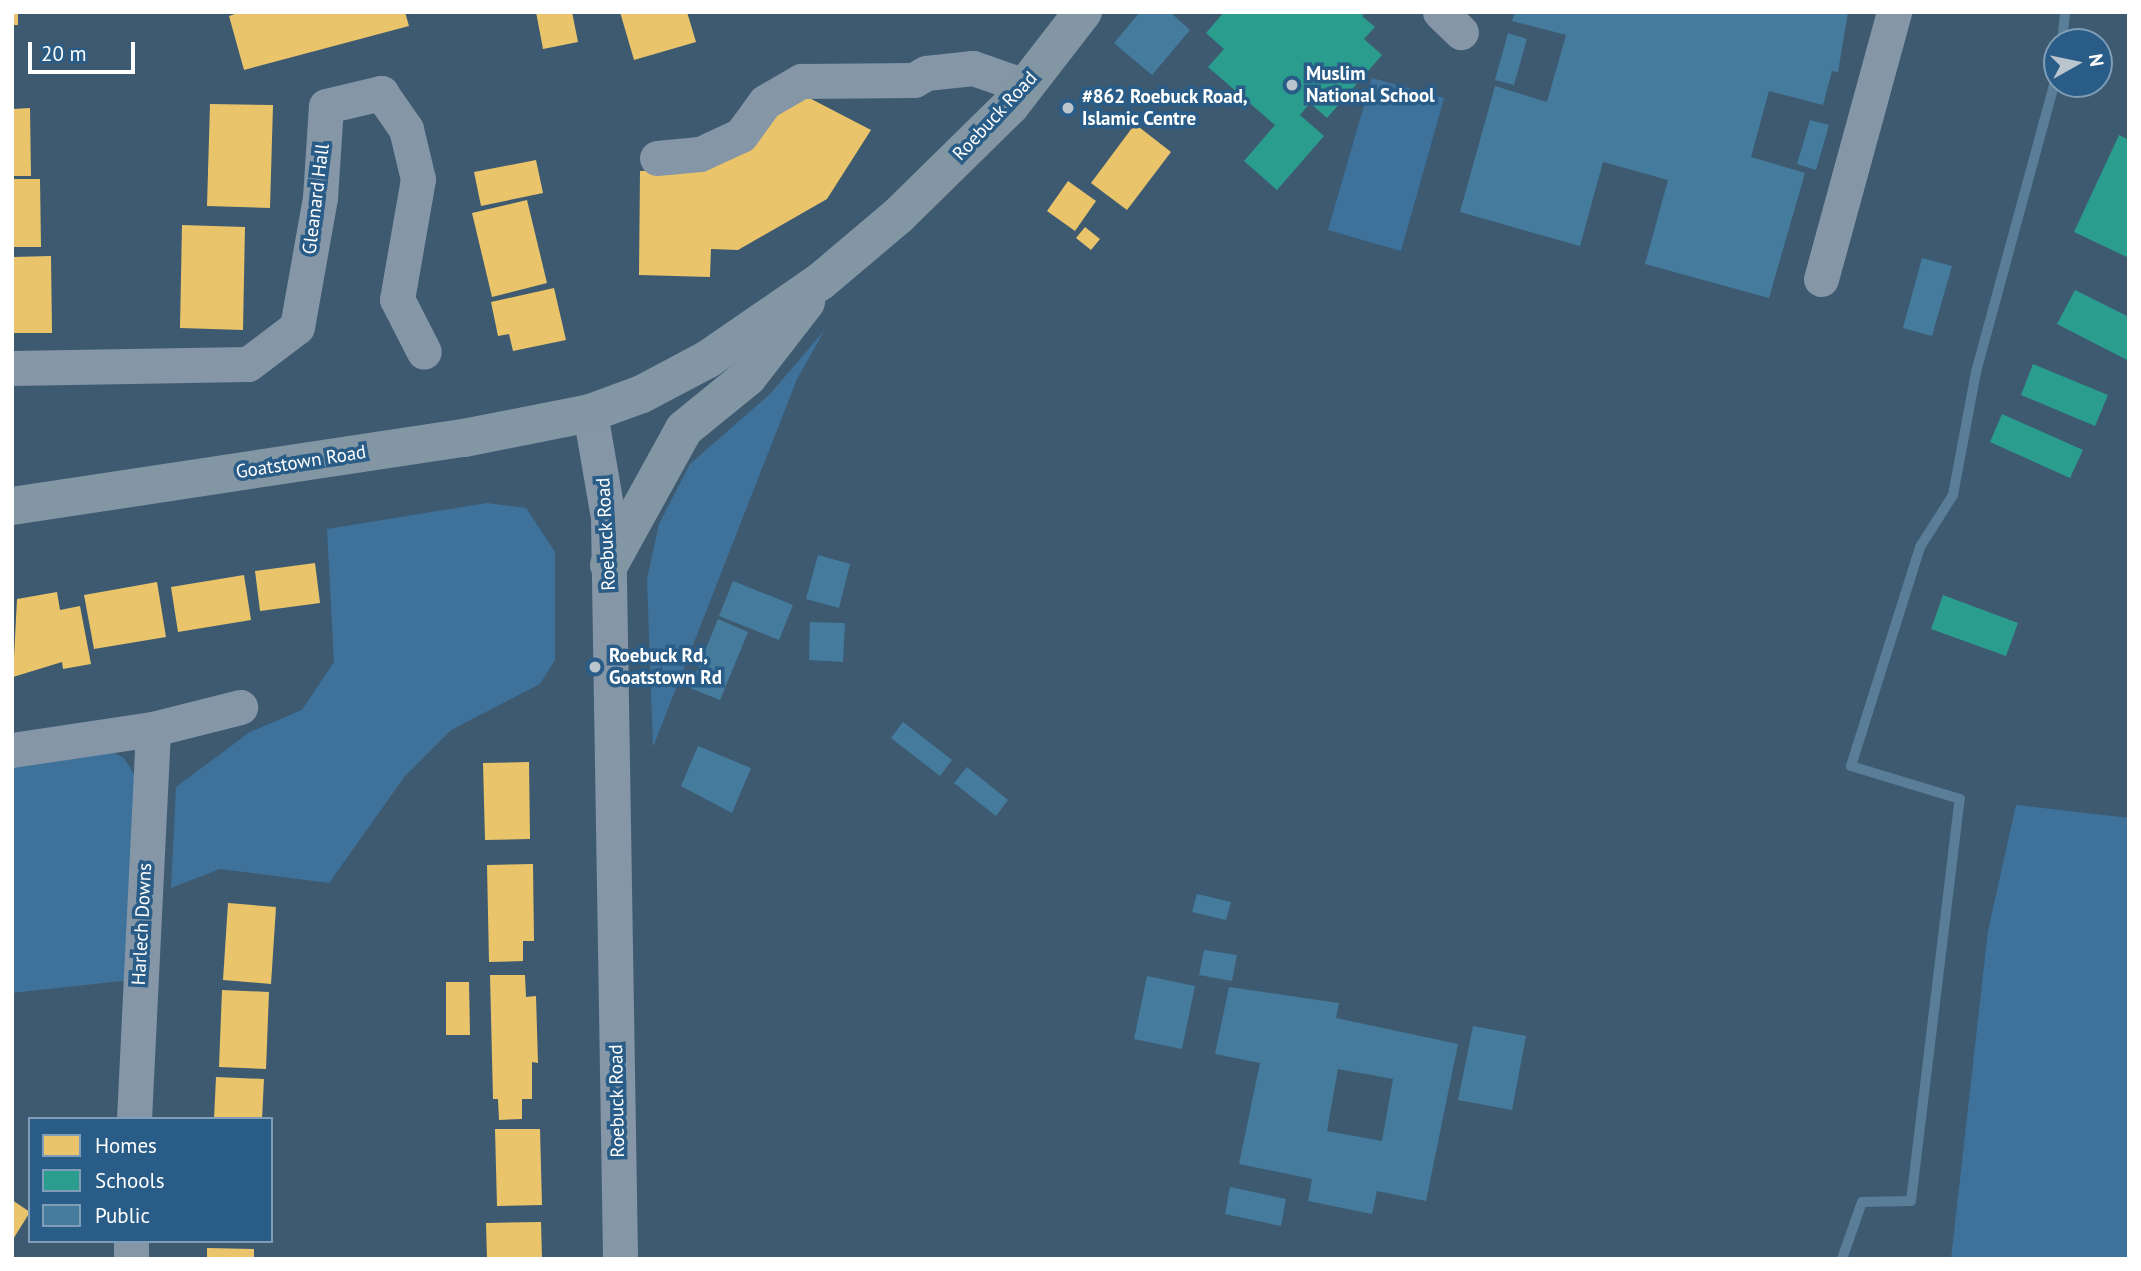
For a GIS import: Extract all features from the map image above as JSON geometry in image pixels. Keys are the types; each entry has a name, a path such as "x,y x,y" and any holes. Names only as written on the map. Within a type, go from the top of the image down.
{"main road":[{"name":"Roebuck Road","path":"590,413 708,359 821,281 898,216 1025,86 1083,12"},
{"path":"609,565 676,439 748,377 821,281"},
{"name":"Goatstown Road","path":"12,506 590,413"}],"street":[{"path":"1821,279 1894,12"},
{"path":"657,158 700,154 741,135 787,84 914,80 926,72 972,68 1025,86"},
{"name":"Gleanard Hall","path":"12,368 248,364 297,327 320,198 326,106 381,93 406,129 418,179 397,299 424,352"},
{"name":"Roebuck Road","path":"590,413 604,477 609,565 620,1259"},
{"path":"12,750 153,729 240,707"},
{"name":"Harlech Downs","path":"134,1117 153,729"}],"shaded area":[{"path":"1372,78 1444,98 1401,251 1328,230"},
{"path":"824,331 797,379 653,747 647,579 659,524 690,464 770,394"},
{"path":"487,503 526,508 555,552 555,660 540,684 451,730 405,776 329,883 220,869 171,888 176,787 250,732 302,710 334,662 327,529"},
{"path":"109,750 124,758 139,782 131,980 12,993 12,764"},
{"path":"2016,805 2129,818 2129,1259 1951,1259 1988,931"}],"building: Homes":[{"path":"12,12 18,12 18,25 12,25"},
{"path":"241,12 405,12 409,26 244,70 229,16"},
{"path":"536,12 572,12 578,42 543,49"},
{"path":"620,12 687,12 696,42 634,60"},
{"path":"792,89 871,130 827,199 738,250 711,249 710,277 639,275 640,171 704,169"},
{"path":"210,104 273,105 270,208 207,206"},
{"path":"30,108 31,176 12,176 12,109"},
{"path":"1135,124 1171,152 1127,210 1091,183"},
{"path":"536,160 543,193 481,206 474,172"},
{"path":"12,179 40,179 41,247 12,247"},
{"path":"1068,181 1096,201 1075,231 1047,211"},
{"path":"527,200 547,283 492,297 472,213"},
{"path":"182,225 245,227 243,330 180,328"},
{"path":"1085,227 1100,239 1091,250 1076,238"},
{"path":"51,256 52,333 12,333 12,257"},
{"path":"554,288 566,340 513,351 509,334 498,336 491,302"},
{"path":"315,563 320,603 260,611 255,571"},
{"path":"244,575 251,620 178,632 171,587"},
{"path":"157,582 166,637 94,649 84,595"},
{"path":"57,592 60,610 80,606 91,664 63,669 62,662 13,677 17,599"},
{"path":"529,762 530,839 485,840 483,763"},
{"path":"533,864 534,941 523,941 523,961 489,962 487,865"},
{"path":"228,903 276,907 271,984 223,980"},
{"path":"490,975 525,975 526,997 536,996 538,1063 532,1062 532,1099 522,1099 522,1119 499,1120 498,1099 493,1099"},
{"path":"446,982 469,982 470,1035 446,1035"},
{"path":"222,990 269,992 266,1069 219,1067"},
{"path":"216,1077 264,1079 262,1117 214,1117"},
{"path":"495,1129 540,1129 542,1205 497,1206"},
{"path":"12,1200 28,1211 28,1215 12,1241"},
{"path":"541,1222 542,1259 487,1259 486,1223"},
{"path":"207,1248 254,1249 254,1259 207,1259"}],"building: Schools":[{"name":"Muslim National School","path":"1224,12 1366,12 1362,16 1375,27 1364,39 1382,55 1327,118 1310,103 1300,115 1324,136 1277,190 1244,161 1275,125 1208,67 1224,49 1206,33"},
{"path":"2119,135 2129,140 2129,258 2074,232"},
{"path":"2075,290 2129,317 2129,361 2057,324"},
{"path":"2033,364 2108,395 2095,426 2021,395"},
{"path":"2002,414 2083,450 2070,478 1990,442"},
{"path":"1943,595 2018,623 2006,656 1931,629"}],"building: Public":[{"path":"1140,12 1170,12 1190,30 1152,75 1114,43"},
{"path":"1515,12 1848,12 1838,72 1832,71 1823,105 1769,91 1751,157 1805,173 1769,298 1645,264 1668,180 1603,162 1580,246 1460,212 1495,86 1547,102 1566,35 1512,21"},
{"path":"1508,33 1527,39 1514,85 1495,80"},
{"path":"1810,120 1829,125 1816,170 1797,164"},
{"path":"1922,258 1952,266 1932,336 1903,328"},
{"path":"818,555 850,564 839,608 806,599"},
{"path":"733,581 793,605 779,640 719,616"},
{"path":"718,619 748,632 720,700 690,688"},
{"path":"810,622 845,623 843,662 809,660"},
{"path":"903,722 952,760 940,776 891,738"},
{"path":"698,746 751,768 732,813 681,786"},
{"path":"967,767 1008,800 996,816 954,783"},
{"path":"1197,894 1231,902 1226,920 1192,912"},
{"path":"1204,950 1237,955 1232,981 1199,975"},
{"path":"1147,976 1195,986 1182,1049 1134,1039"},
{"path":"1229,987 1339,1003 1336,1018 1458,1044 1426,1201 1377,1191 1372,1214 1308,1201 1312,1179 1239,1164 1260,1063 1215,1054","holes":["1338,1069 1393,1079 1382,1141 1327,1131"]},
{"path":"1473,1026 1526,1036 1512,1110 1458,1100"},
{"path":"1230,1187 1286,1199 1281,1226 1225,1214"}],"waterway":[{"path":"2063,28 2065,12"},
{"path":"1842,1259 1862,1202 1911,1201 1960,799 1851,766 1920,547 1953,495 1976,372 2050,98"}],"place":[{"name":"Muslim National School","path":"1292,85"},
{"name":"#862 Roebuck Road, Islamic Centre","path":"1068,108"},
{"name":"Roebuck Rd, Goatstown Rd","path":"595,667"}]}
